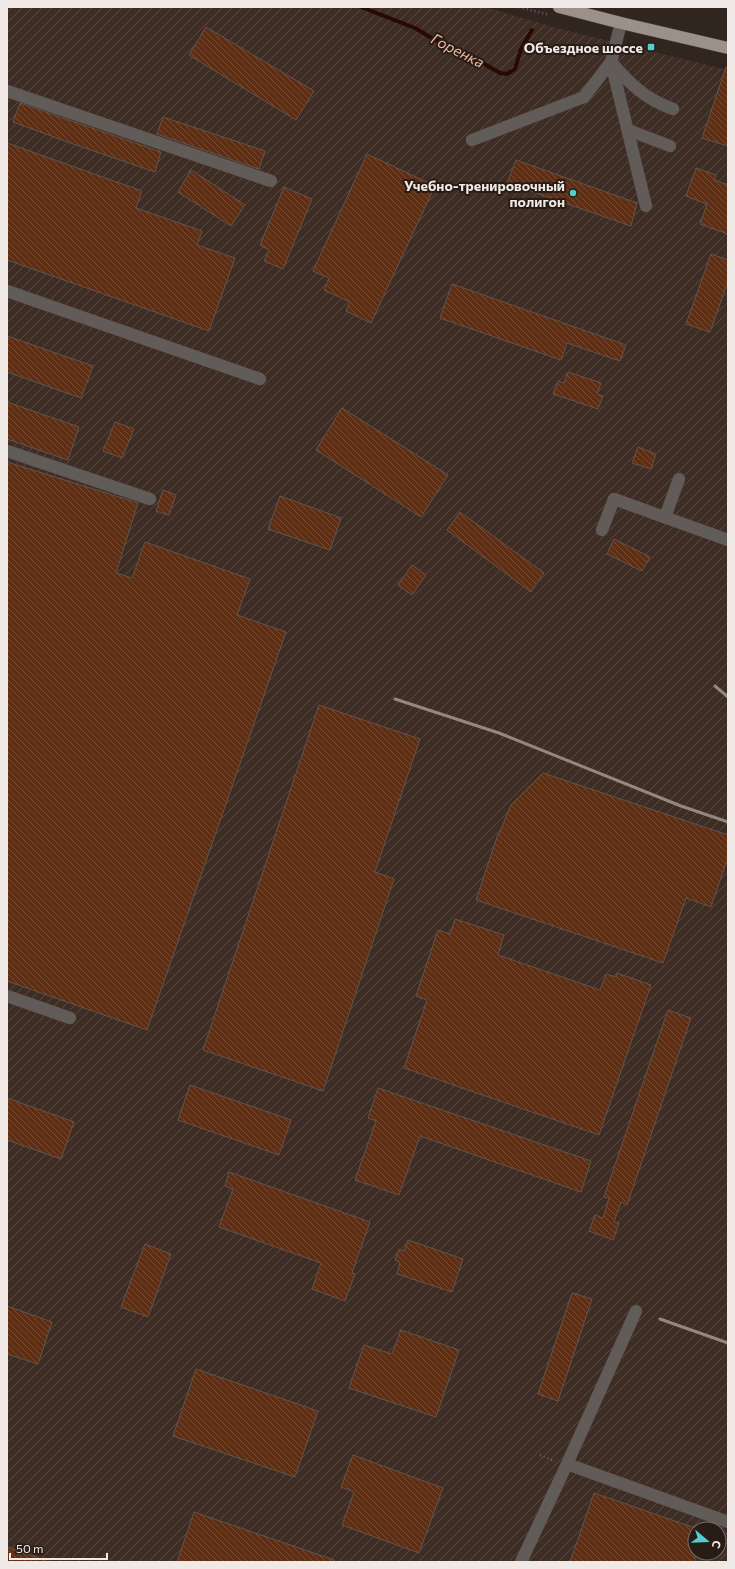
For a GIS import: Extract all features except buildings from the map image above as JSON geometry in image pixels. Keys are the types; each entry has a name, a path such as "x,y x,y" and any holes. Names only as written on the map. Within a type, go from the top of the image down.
{"main road":[{"path":"559,7 728,48"}],"lane":[{"path":"472,140 584,97 611,62 621,23"},
{"path":"611,62 630,84 647,98 672,109"},
{"path":"611,62 646,206"},
{"path":"7,91 271,181"},
{"path":"628,130 670,146"},
{"path":"7,291 260,379"},
{"path":"7,451 150,499"},
{"path":"665,517 679,479"},
{"path":"602,530 614,499 728,540"},
{"path":"7,996 70,1018"},
{"path":"521,1562 636,1311"},
{"path":"567,1464 728,1522"}],"path":[{"path":"540,1455 554,1461 551,1468"}],"shaded area":[{"path":"7,7 485,7 564,30 728,70 728,1562 7,1562"}],"waterway":[{"name":"Горенка","path":"361,7 415,28 430,37 467,54 500,73 507,74 515,69 521,49 532,30"}],"railway":[{"path":"715,686 728,697"},
{"path":"395,699 499,733 681,806 728,822"},
{"path":"660,1319 728,1343"}],"place":[{"name":"Объездное шоссе","path":"651,47"},
{"name":"Учебно-тренировочный полигон","path":"573,193"}]}
